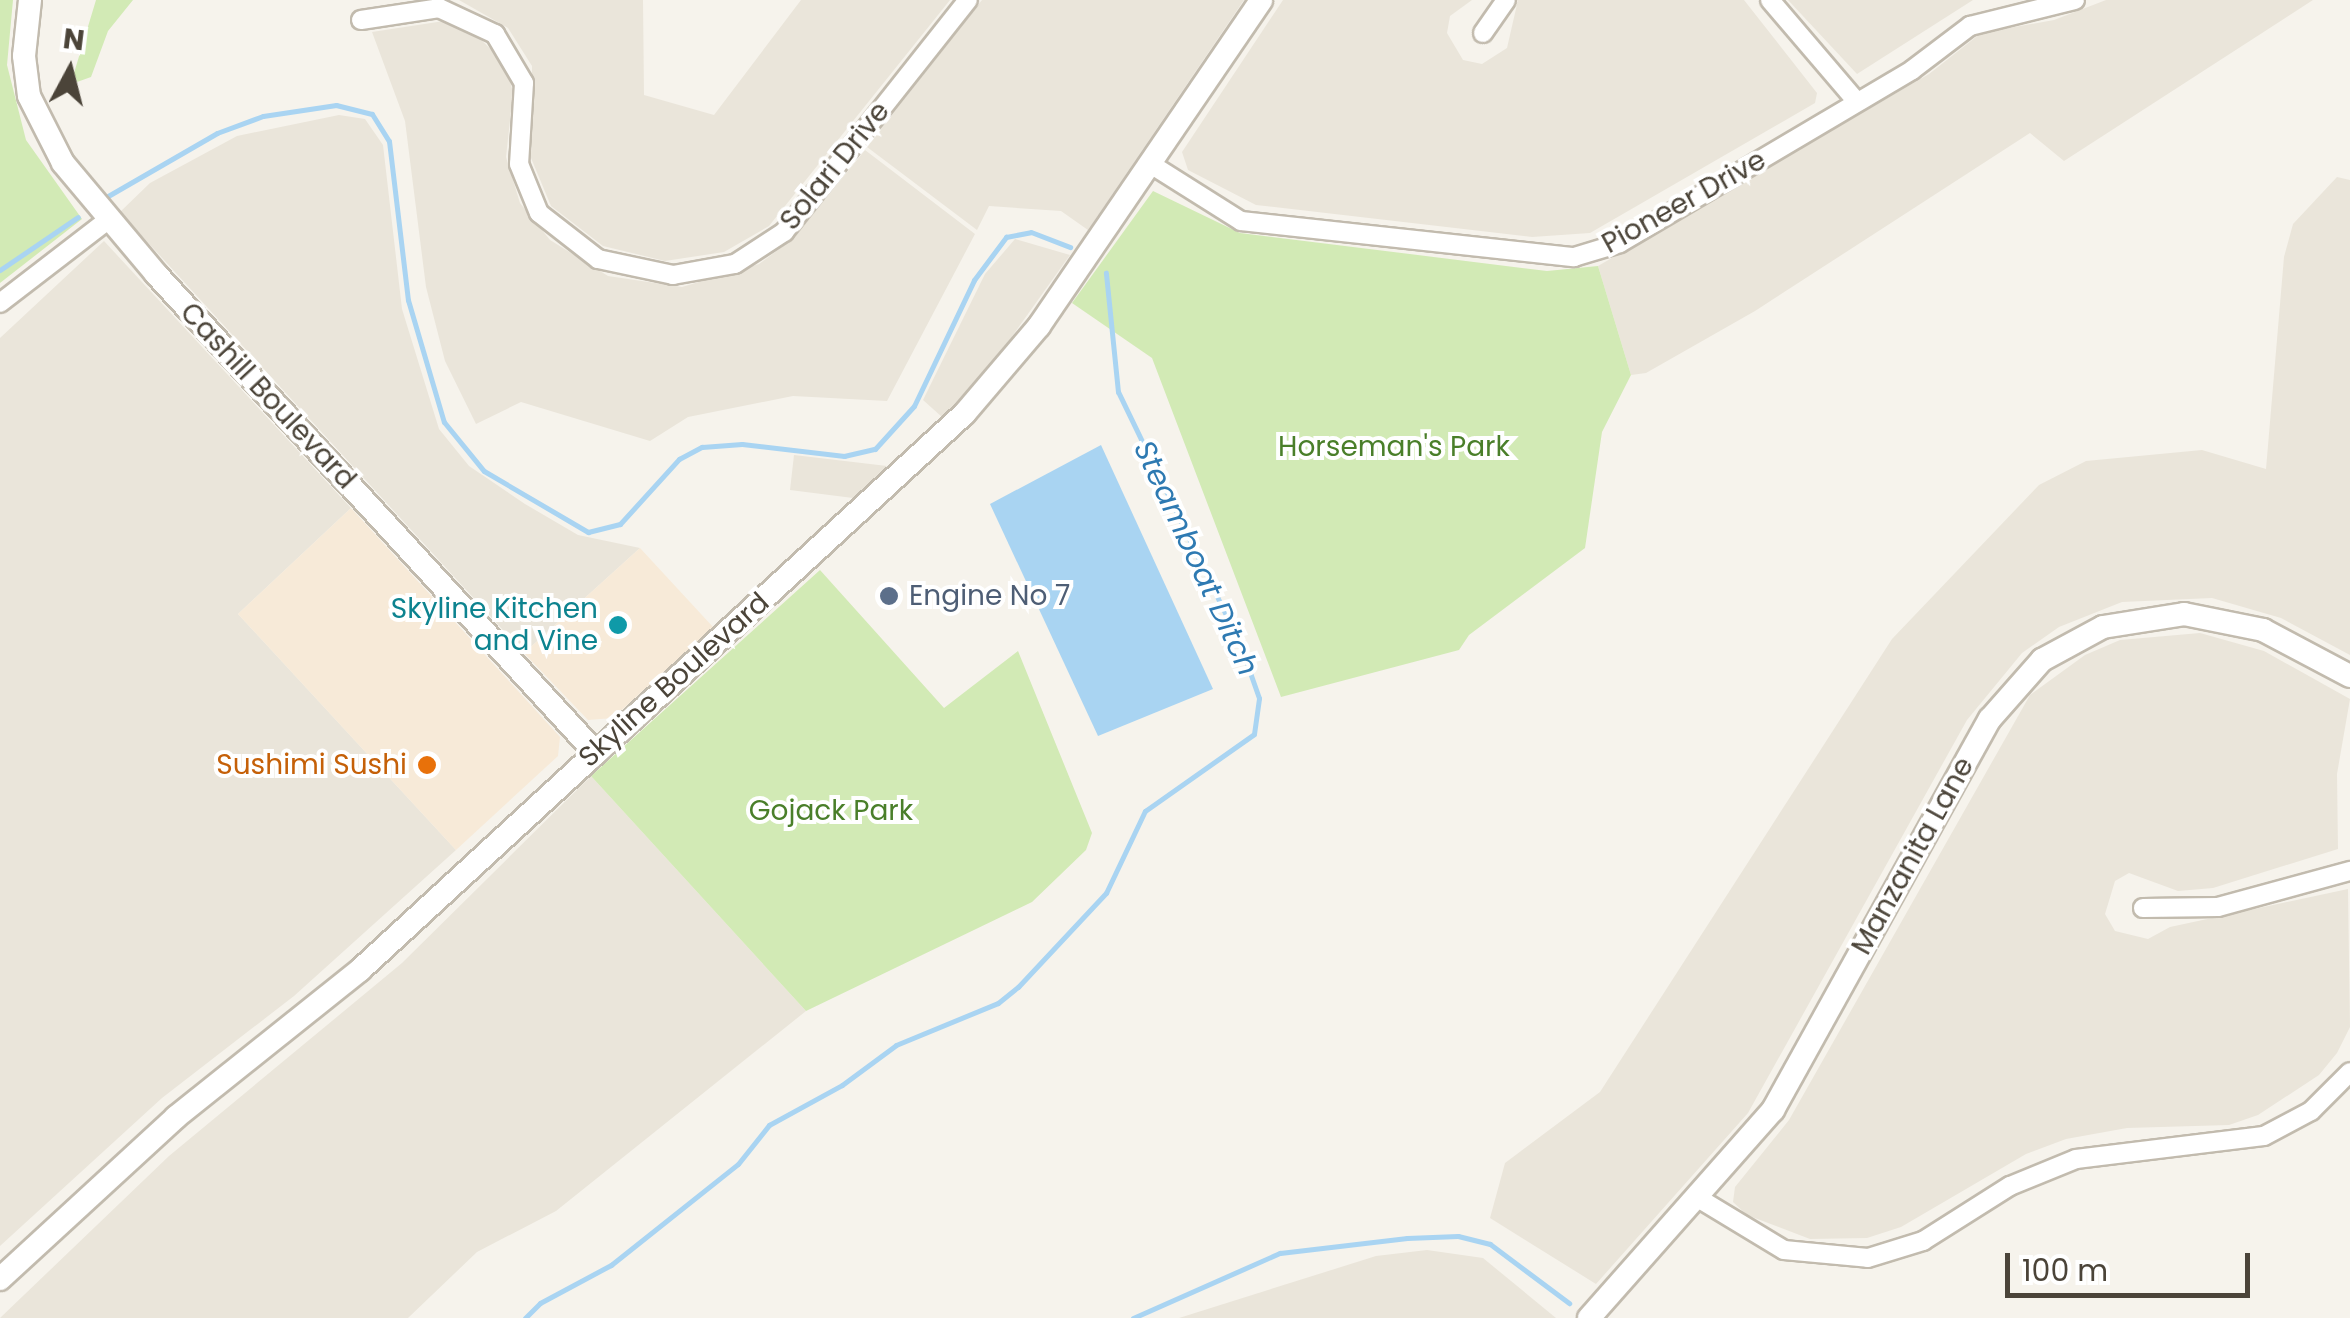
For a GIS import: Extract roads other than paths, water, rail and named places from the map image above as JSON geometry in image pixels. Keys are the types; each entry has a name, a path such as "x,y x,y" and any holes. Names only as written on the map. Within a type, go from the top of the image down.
{"street":[{"name":"Cashill Boulevard","path":"30,0 24,56 36,118 109,219 595,752"},
{"name":"Solari Drive","path":"362,20 439,8 495,34 524,83 518,164 539,213 598,259 674,276 735,264 784,232 968,0"},
{"name":"Skyline Boulevard","path":"0,1280 176,1117 338,989 978,400 1039,326 1261,0"},
{"path":"1483,34 1506,0"},
{"path":"1770,0 1857,102"},
{"name":"Pioneer Drive","path":"1152,165 1241,222 1574,257 1620,243 1857,102 1988,18 2075,0"},
{"path":"0,303 109,219"},
{"name":"Manzanita Lane","path":"1589,1318 1773,1110 1990,718 2042,660 2103,627 2184,614 2263,630 2350,676"},
{"path":"2143,908 2218,907 2350,871"},
{"path":"1698,1198 1784,1250 1868,1258 1923,1240 2010,1186 2076,1159 2264,1136 2311,1111 2350,1072"}],"water":[{"path":"1101,445 1213,689 1098,736 990,504"}],"waterway":[{"name":"Steamboat Ditch","path":"108,196 217,133 263,116 336,105 372,114 389,141 408,300 444,422 484,471 588,532 620,524 679,459 702,447 742,444 844,456 875,449 914,406 974,280 1006,237 1031,232 1070,247"},
{"name":"Steamboat Ditch","path":"0,270 78,217"},
{"name":"Steamboat Ditch","path":"525,1318 540,1303 611,1265 738,1164 769,1125 842,1085 896,1045 998,1003 1018,987 1106,893 1145,811 1254,734 1259,698 1240,644 1118,392 1106,273"},
{"name":"Steamboat Ditch","path":"1133,1318 1280,1253 1458,1236 1490,1244 1569,1303"}],"place":[{"name":"Engine No 7","path":"889,596"},
{"name":"Skyline Kitchen and Vine","path":"618,625"},
{"name":"Sushimi Sushi","path":"427,765"}],"park label":[{"name":"Horseman's Park","path":"1394,447"},
{"name":"Gojack Park","path":"831,811"}]}
